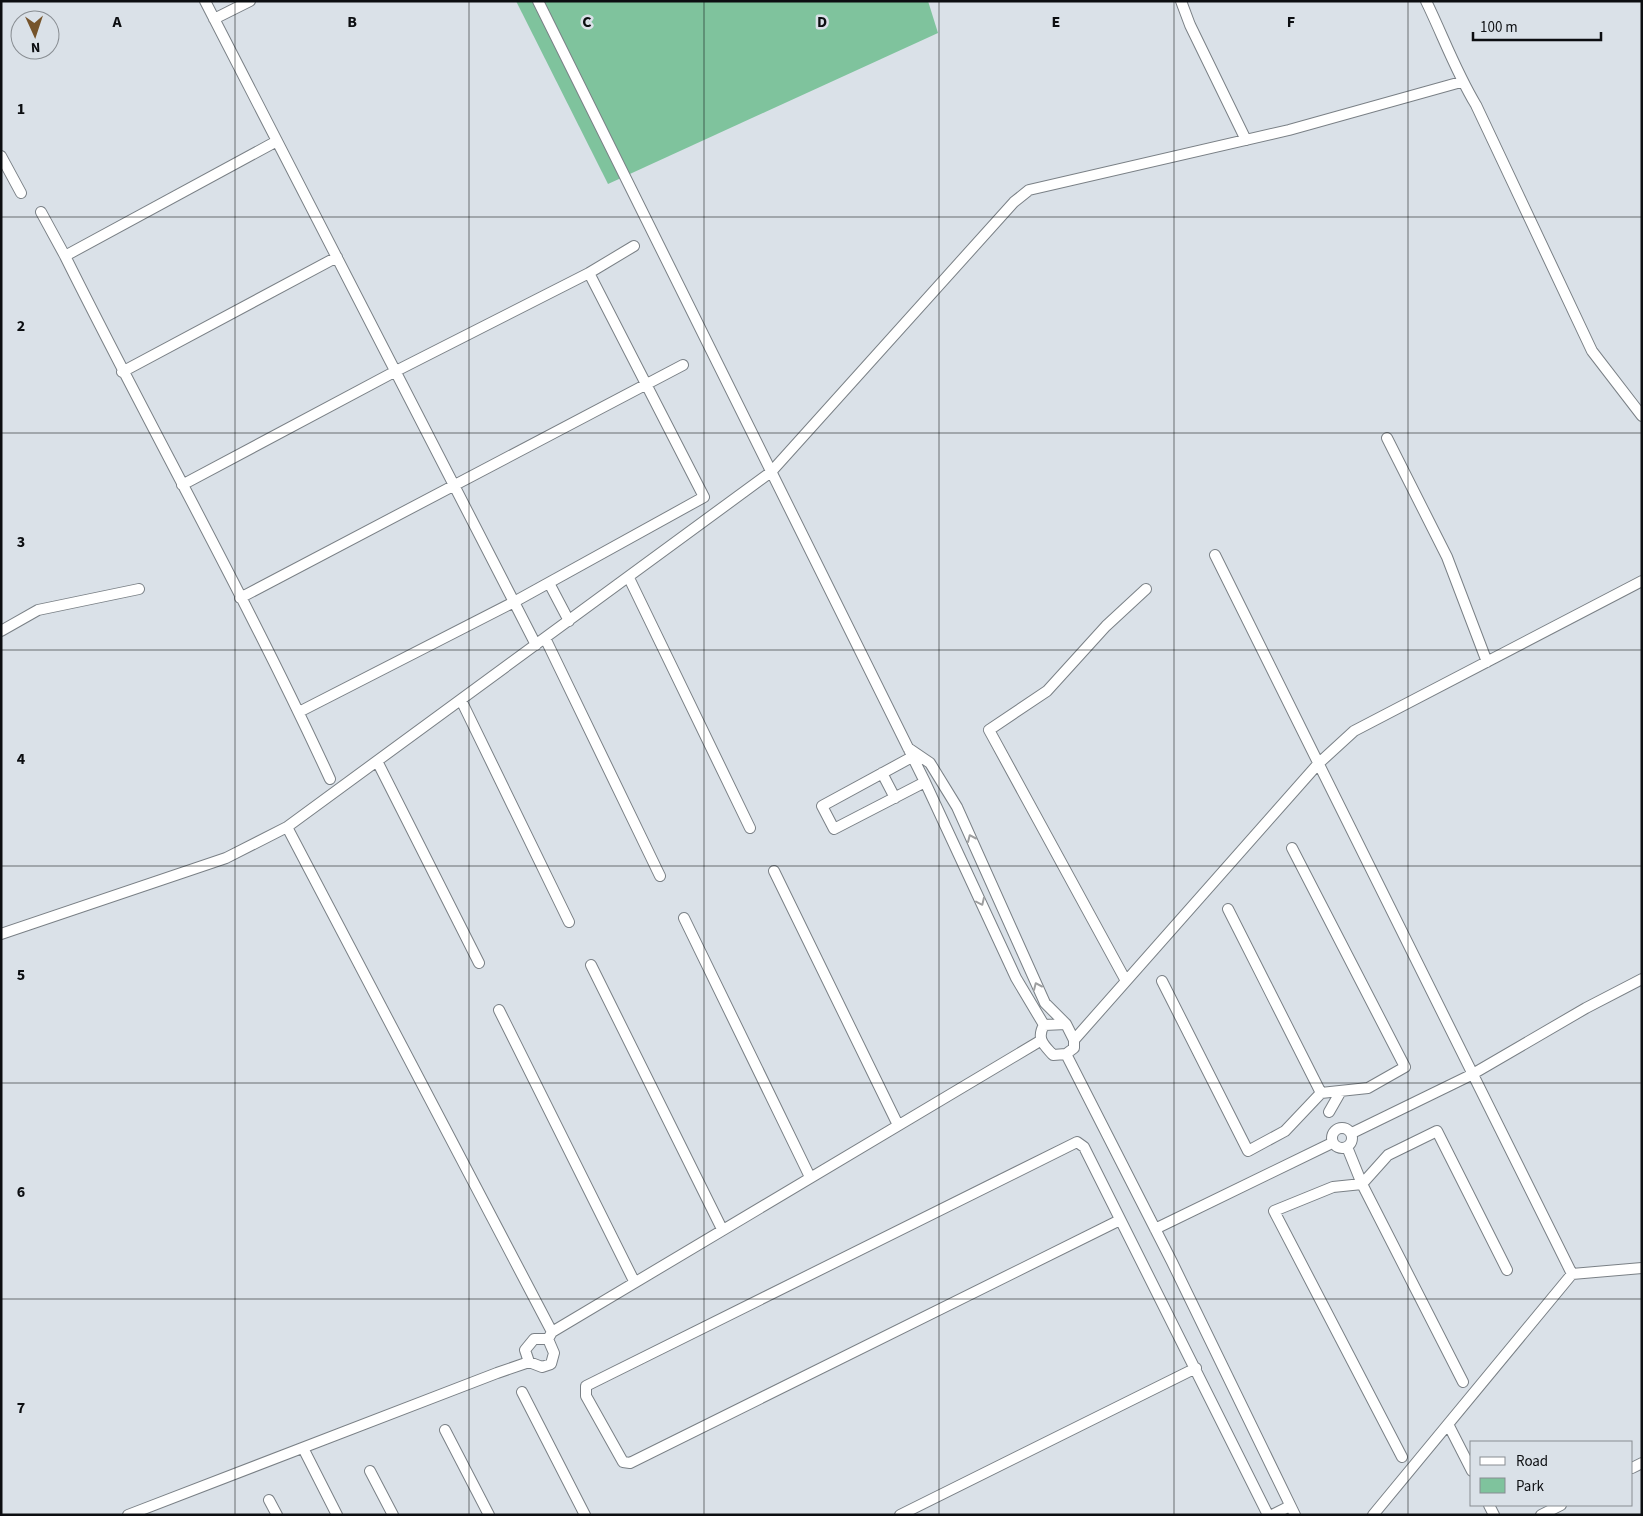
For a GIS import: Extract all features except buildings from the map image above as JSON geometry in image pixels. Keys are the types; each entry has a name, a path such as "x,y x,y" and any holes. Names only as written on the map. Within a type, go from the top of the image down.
{"street":[{"path":"205,1 536,645"},
{"path":"214,20 250,1"},
{"path":"538,1 925,782 1016,978 1044,1025"},
{"path":"1181,1 1190,25 1246,140"},
{"path":"1426,1 1448,46 1461,82 1476,105 1592,351 1642,416"},
{"path":"1,934 226,858 287,827 772,472 1014,202 1029,190 1246,140 1461,82"},
{"path":"65,256 277,141"},
{"path":"1,156 21,193"},
{"path":"41,212 299,712 330,778"},
{"path":"182,485 396,371 589,273 634,246"},
{"path":"122,372 337,257"},
{"path":"299,712 514,602 704,496 589,273"},
{"path":"240,598 683,365"},
{"path":"1387,438 1447,557 1487,662"},
{"path":"1215,555 1471,1075 1572,1274"},
{"path":"629,578 750,828"},
{"path":"1074,1040 1318,764 1354,731 1642,581"},
{"path":"549,583 569,621"},
{"path":"1,632 38,610 139,589"},
{"path":"1126,981 989,730 1047,692 1106,626 1146,589"},
{"path":"545,638 660,876"},
{"path":"461,700 569,922"},
{"path":"907,747 930,764 957,807 1044,1003 1066,1024 1074,1040 1074,1048 1066,1054 1053,1055 1040,1041 1039,1033 1044,1025"},
{"path":"912,757 822,806 834,829 925,782"},
{"path":"377,761 478,963"},
{"path":"882,773 895,798"},
{"path":"128,1515 529,1362 542,1367 551,1364 554,1353 550,1335 287,827"},
{"path":"1162,982 1248,1151 1285,1131 1321,1093 1368,1088 1405,1067 1292,848"},
{"path":"774,871 898,1125"},
{"path":"1228,909 1321,1093"},
{"path":"684,918 810,1177"},
{"path":"591,965 722,1229"},
{"path":"1352,1133 1471,1075 1586,1008 1642,979"},
{"path":"499,1010 634,1281"},
{"path":"1044,1025 1066,1024"},
{"path":"529,1362 525,1350 534,1339 550,1335 634,1281 1040,1041"},
{"path":"1066,1054 1155,1230 1292,1510 1270,1515 1084,1146 1077,1142 586,1386 586,1396 622,1462 630,1463 1120,1220"},
{"path":"1329,1112 1341,1091"},
{"path":"1308,1107 1329,1112"},
{"path":"1329,1112 1337,1128"},
{"path":"1337,1128 1348,1129 1352,1133"},
{"path":"1332,1143 1333,1132 1337,1128"},
{"path":"1402,1457 1274,1211 1333,1187 1362,1184 1388,1155 1437,1131 1507,1270"},
{"path":"1332,1143 1336,1147 1347,1147 1351,1144 1352,1133"},
{"path":"1155,1230 1332,1143"},
{"path":"1347,1147 1362,1184 1463,1382"},
{"path":"1373,1515 1572,1274 1642,1268"},
{"path":"900,1515 1196,1368"},
{"path":"522,1392 585,1515"},
{"path":"1448,1424 1470,1467"},
{"path":"445,1430 488,1515"},
{"path":"303,1448 337,1515"},
{"path":"370,1471 392,1515"},
{"path":"269,1500 276,1515"},
{"path":"1541,1515 1559,1506"}],"green space":[{"path":"516,1 928,1 938,33 608,184"}]}
